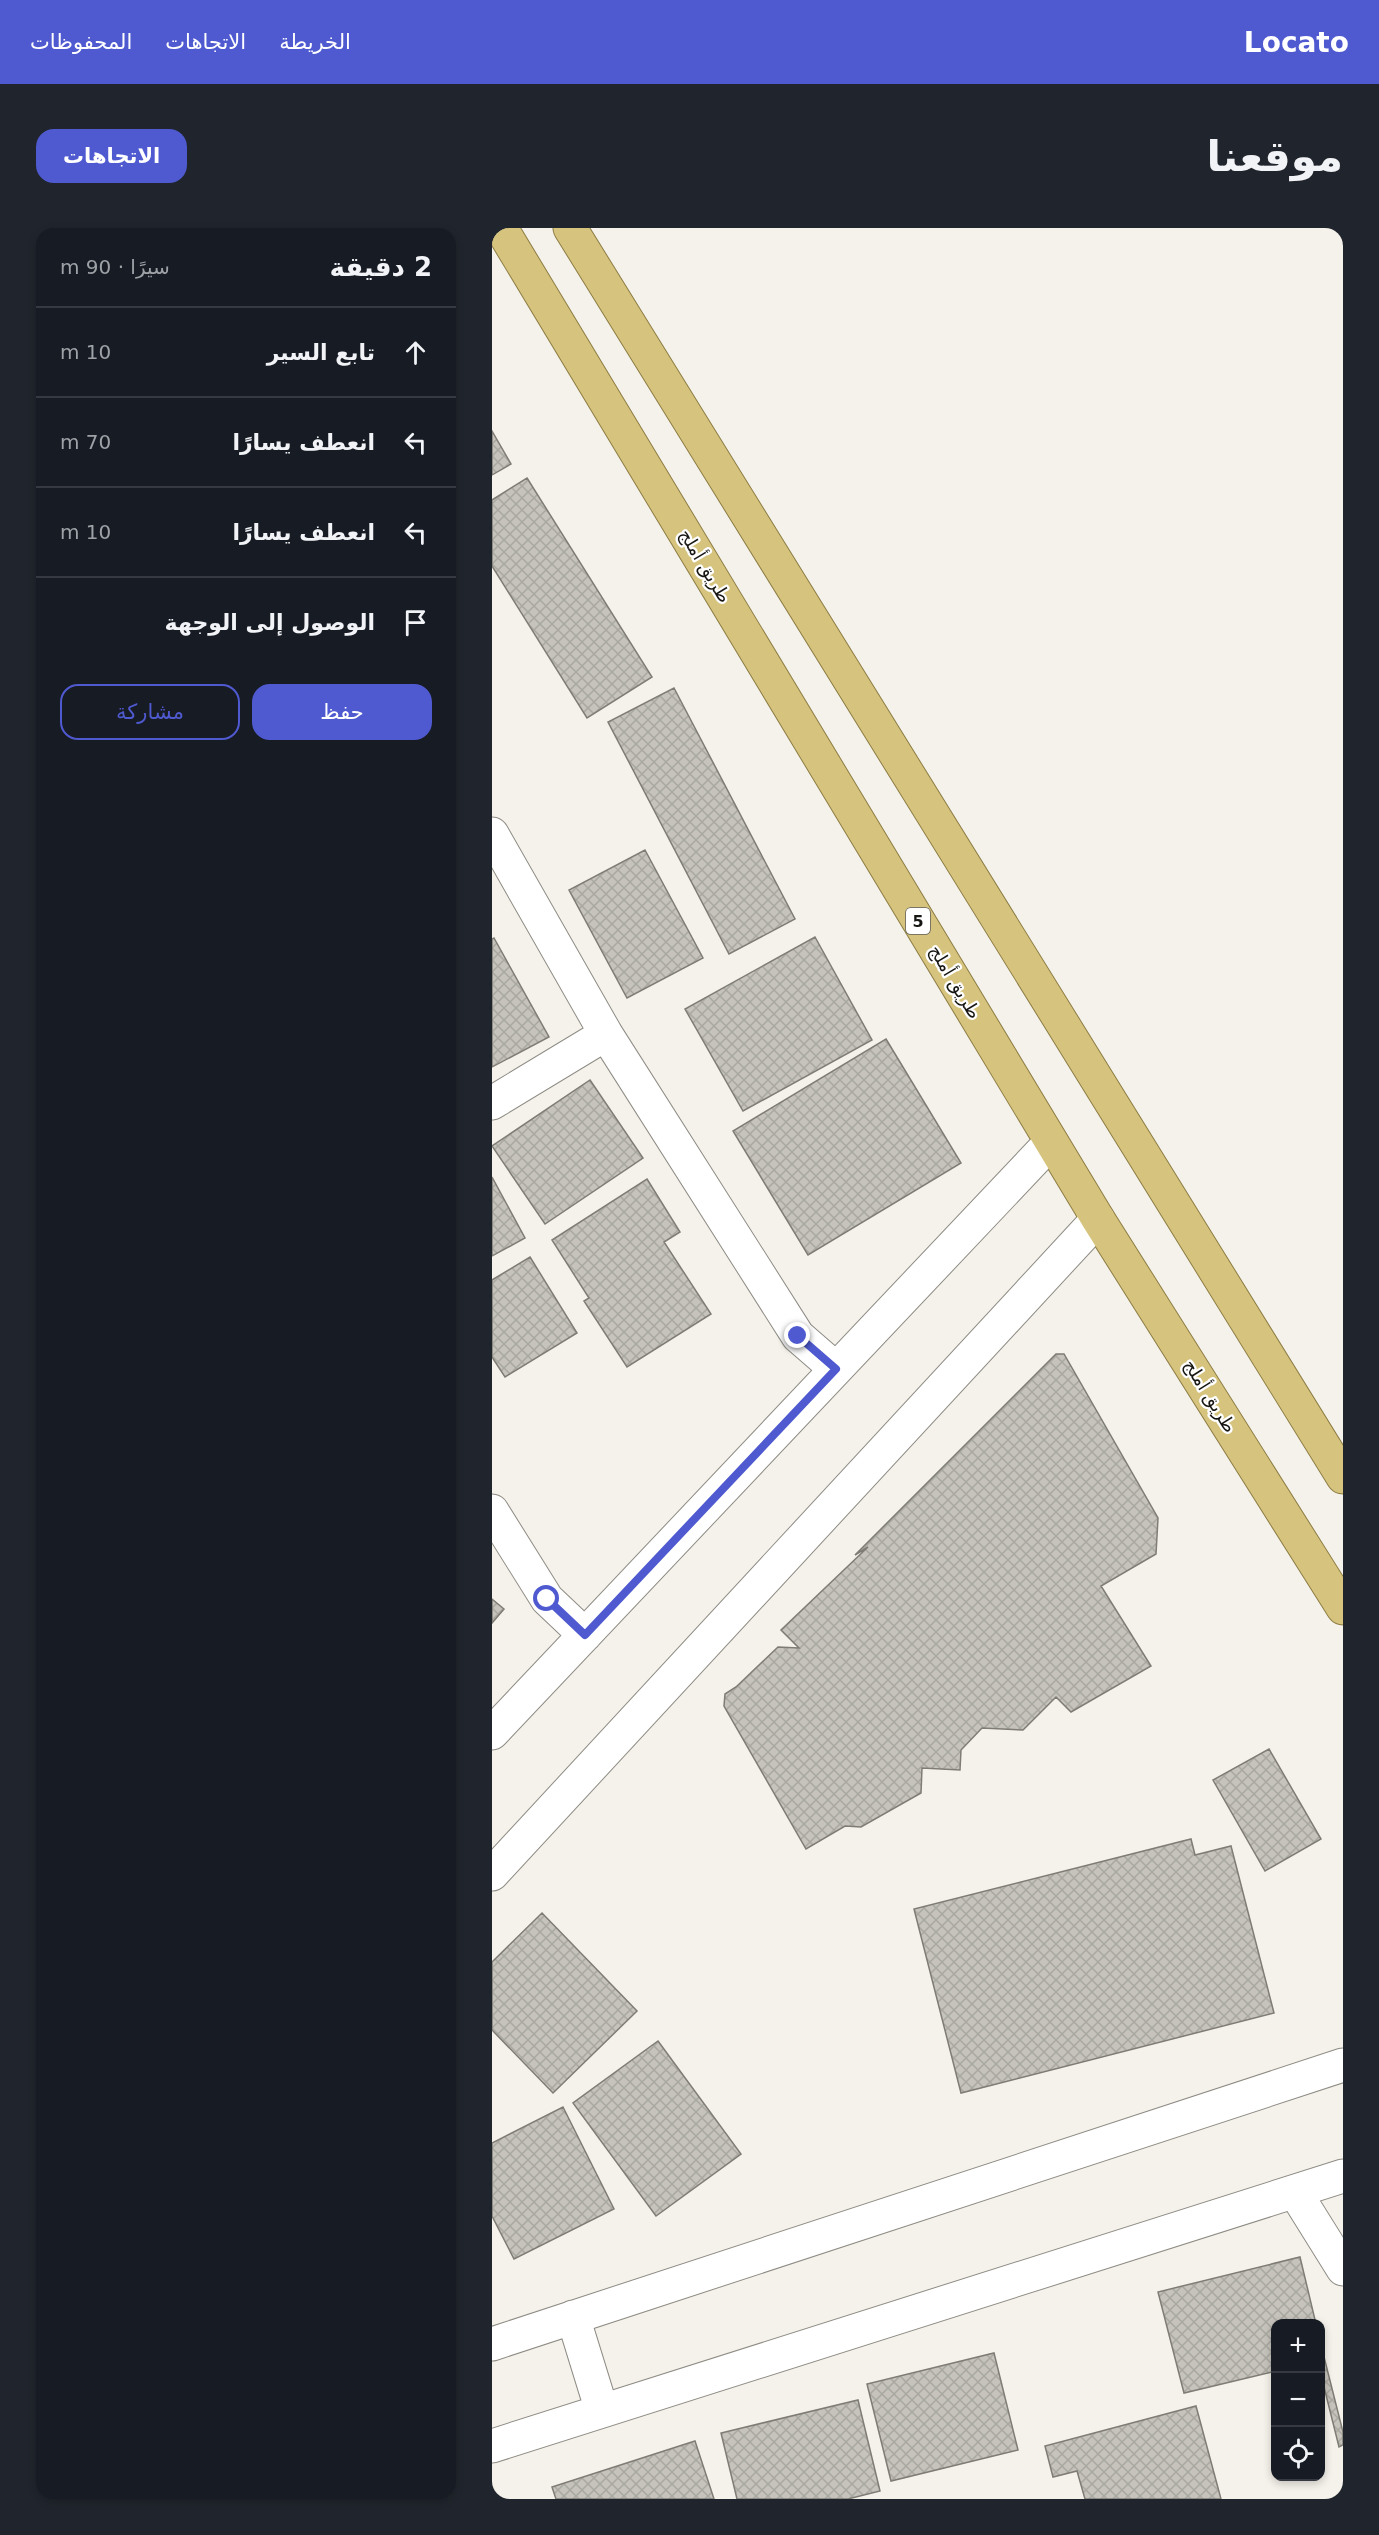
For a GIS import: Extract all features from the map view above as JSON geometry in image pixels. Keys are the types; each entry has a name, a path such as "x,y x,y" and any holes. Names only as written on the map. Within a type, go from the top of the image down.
{"highway":[{"name":"طريق أملج","path":"501,228 1051,1142 1343,1608"},
{"path":"570,228 1343,1477"}],"street":[{"path":"492,834 606,1034 798,1336 836,1369"},
{"path":"492,1103 606,1034"},
{"path":"492,1733 1051,1142"},
{"path":"492,1874 1098,1219"},
{"path":"492,1511 547,1599 585,1635"},
{"path":"492,2344 1343,2064"},
{"path":"492,2446 1343,2176"},
{"path":"1295,2192 1343,2269"},
{"path":"573,2317 602,2411"}],"building":[{"path":"492,431 511,464 492,475"},
{"path":"527,478 652,677 587,718 492,566 492,500"},
{"path":"674,688 795,919 729,954 608,722"},
{"path":"645,850 703,958 627,998 569,890"},
{"path":"815,937 872,1040 743,1111 685,1009"},
{"path":"494,938 549,1037 492,1067 492,939"},
{"path":"886,1039 961,1163 808,1255 733,1131"},
{"path":"590,1080 643,1158 545,1224 492,1146"},
{"path":"492,1177 525,1238 492,1256"},
{"path":"647,1179 680,1232 664,1242 711,1314 627,1367 584,1301 589,1298 552,1240"},
{"path":"530,1257 577,1333 505,1377 492,1357 492,1280"},
{"path":"1056,1354 1064,1354 1158,1518 1156,1554 1101,1586 1151,1666 1071,1712 1056,1697 1023,1730 982,1728 961,1750 960,1770 922,1768 921,1793 861,1827 845,1826 806,1849 724,1706 725,1694 736,1687 778,1647 799,1648 781,1630 868,1547 855,1555"},
{"path":"492,1599 504,1609 492,1623"},
{"path":"1269,1749 1321,1839 1265,1871 1213,1780"},
{"path":"1191,1839 1195,1855 1231,1846 1274,2013 961,2093 914,1909"},
{"path":"542,1913 637,2011 553,2093 492,2030 492,1962"},
{"path":"658,2041 741,2154 656,2216 573,2103"},
{"path":"563,2107 614,2209 514,2259 492,2216 492,2143"},
{"path":"1300,2257 1315,2319 1271,2319 1271,2372 1184,2393 1158,2292"},
{"path":"994,2353 1018,2450 891,2481 867,2384"},
{"path":"1325,2361 1343,2432 1343,2445 1339,2447 1325,2391"},
{"path":"858,2400 880,2491 848,2499 737,2499 721,2433"},
{"path":"1196,2406 1221,2499 1085,2499 1077,2471 1053,2477 1045,2446"},
{"path":"695,2441 714,2499 556,2499 552,2487"}],"route":[{"path":"547,1599 585,1635 836,1369 798,1336"}]}
